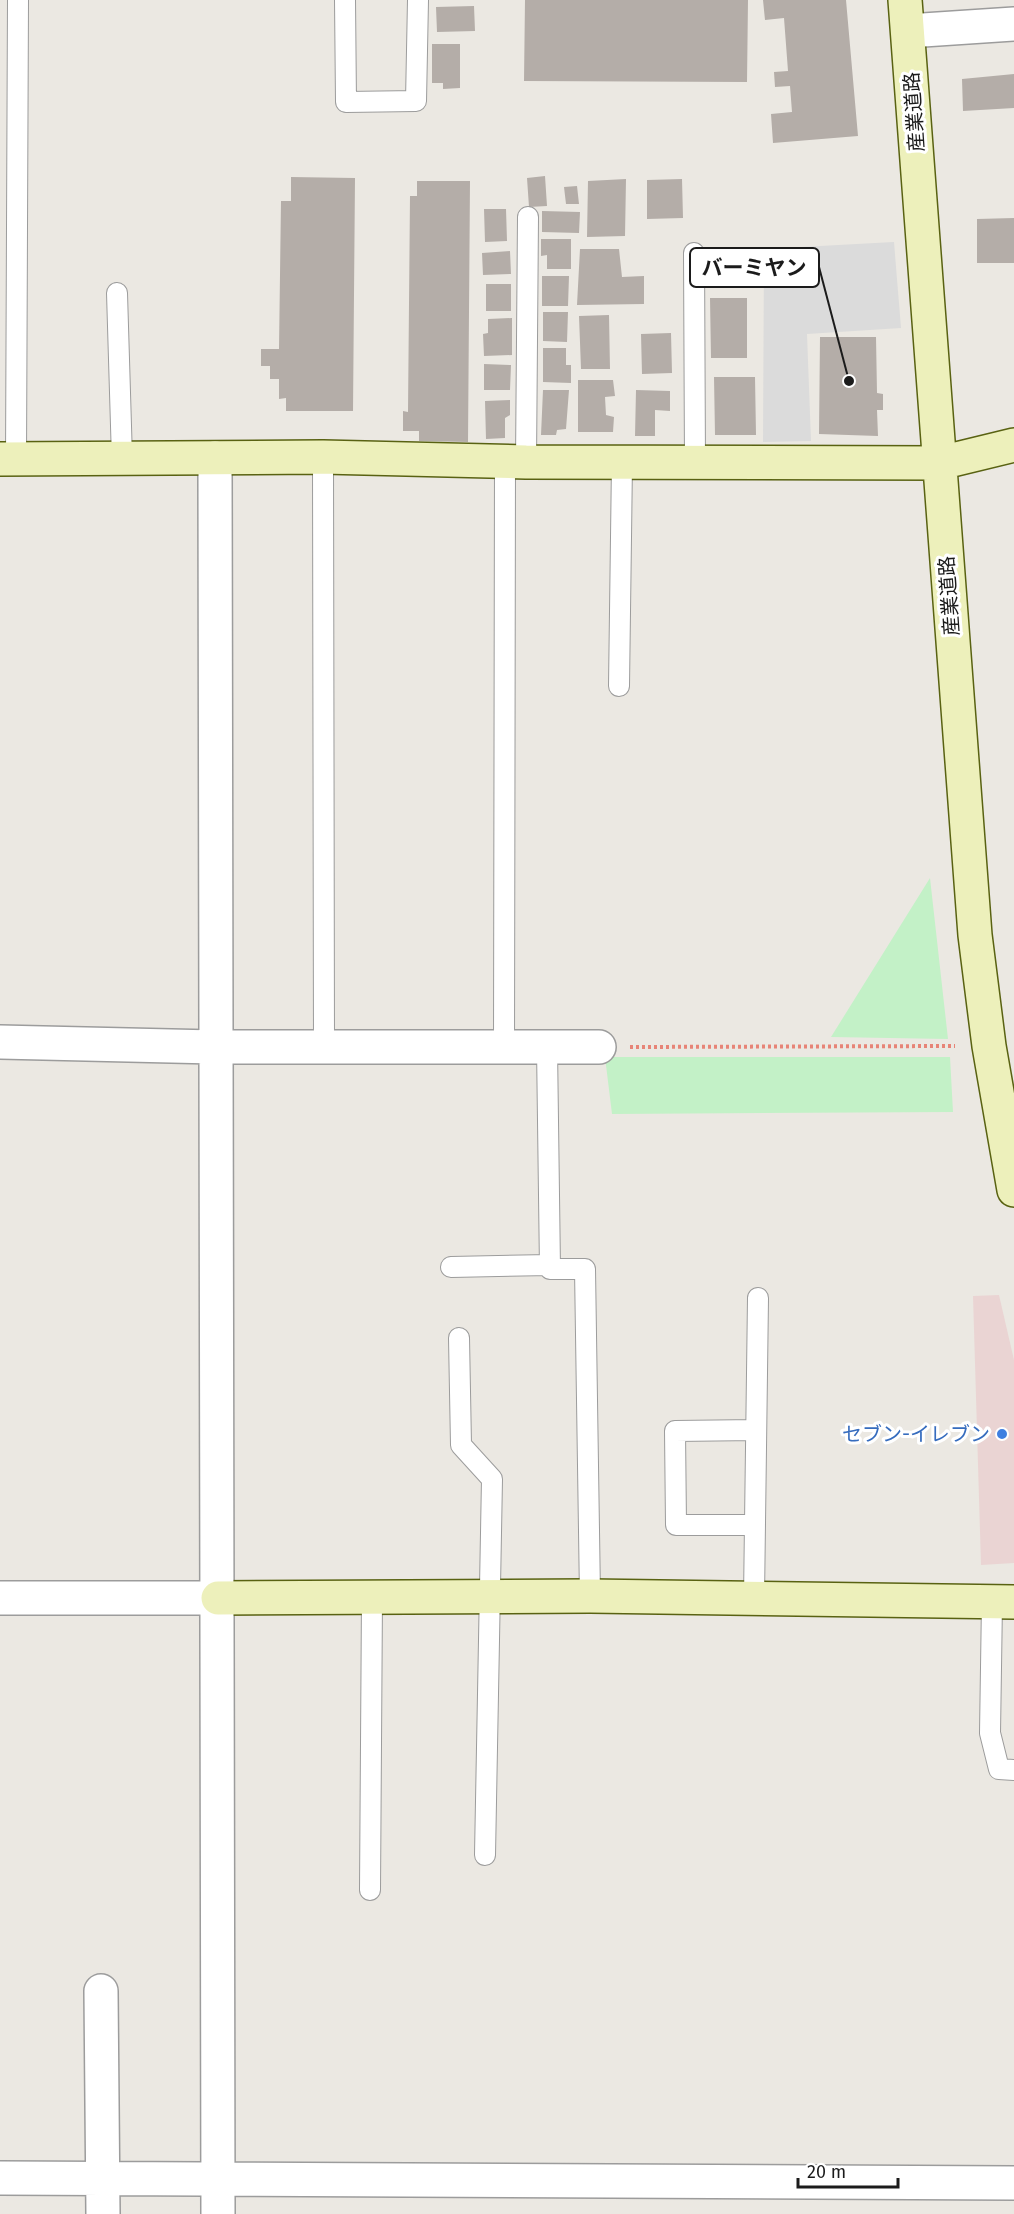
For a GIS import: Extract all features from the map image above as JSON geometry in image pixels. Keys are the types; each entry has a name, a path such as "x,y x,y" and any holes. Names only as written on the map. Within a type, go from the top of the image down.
{"street":[{"path":"907,15 1014,24"},
{"name":"産業道路","path":"907,15 975,935 989,1046 1014,1190"},
{"path":"8,459 323,457 622,463 940,462 1014,445"},
{"path":"215,458 214,1047 218,1598 218,2214"},
{"path":"0,1042 214,1047 599,1047"},
{"path":"0,1598 590,1596 1003,1602"},
{"path":"101,1991 103,2214"},
{"path":"0,2178 1014,2183"}],"lane":[{"path":"8,459 18,0"},
{"path":"345,0 346,102 416,101 418,0"},
{"path":"504,1047 515,461 528,217"},
{"path":"694,253 695,461"},
{"path":"117,292 122,459"},
{"path":"323,457 324,1047"},
{"path":"619,686 622,463"},
{"path":"547,1047 550,1269 585,1269 590,1596"},
{"path":"451,1267 550,1265"},
{"path":"754,1598 758,1299"},
{"path":"459,1338 461,1445 492,1479 485,1855"},
{"path":"755,1525 676,1525 675,1431 756,1430"},
{"path":"370,1890 372,1597"},
{"path":"1003,1602 990,1733 999,1769 1014,1770"}],"path":[{"path":"599,1047 989,1046"}],"shaded area":[{"path":"894,242 901,328 807,334 811,441 763,442 764,249"},
{"path":"999,1295 1014,1360 1014,1563 981,1565 973,1296"}],"green space":[{"path":"930,878 948,1039 831,1037"},
{"path":"605,1057 950,1057 953,1112 612,1114"}],"building":[{"path":"525,0 748,0 747,82 524,81"},
{"path":"763,0 846,0 858,136 773,143 771,114 792,112 790,86 775,87 774,72 788,71 784,18 765,20"},
{"path":"474,6 475,31 437,32 436,7"},
{"path":"432,44 460,44 460,88 443,89 443,83 432,83"},
{"path":"1014,74 1014,108 963,111 962,79"},
{"path":"545,176 547,206 529,207 527,178"},
{"path":"291,177 355,178 353,411 286,411 286,398 279,399 279,379 270,379 270,366 261,366 261,349 279,349 281,201 291,201"},
{"path":"626,179 625,236 587,237 588,181"},
{"path":"682,179 683,218 647,219 647,180"},
{"path":"417,181 470,181 468,442 419,441 419,431 403,431 403,411 408,412 410,196 417,196"},
{"path":"577,186 579,204 566,204 564,187"},
{"path":"484,209 506,209 507,241 485,242"},
{"path":"542,211 580,212 579,233 542,232"},
{"path":"1014,218 1014,263 977,263 977,219"},
{"path":"541,239 571,239 571,269 547,269 547,255 541,256"},
{"path":"580,249 619,249 622,277 644,276 644,304 577,305"},
{"path":"510,251 511,274 483,275 482,253"},
{"path":"542,276 569,276 568,306 542,306"},
{"path":"486,284 511,284 511,311 486,311"},
{"path":"710,298 747,298 747,358 711,358"},
{"path":"543,312 568,312 567,342 543,341"},
{"path":"609,315 610,369 581,369 579,316"},
{"path":"512,318 512,355 484,356 483,334 488,333 488,319"},
{"path":"671,333 672,373 642,374 641,334"},
{"path":"820,337 876,337 877,393 883,394 883,410 877,410 878,436 819,434"},
{"path":"543,348 566,348 566,365 571,365 571,383 543,382"},
{"path":"484,364 511,365 510,390 484,390"},
{"path":"714,377 755,377 756,435 715,435"},
{"path":"578,380 613,380 615,396 605,397 606,415 614,417 613,432 578,432"},
{"path":"543,390 569,390 566,429 557,430 556,435 541,435"},
{"path":"636,390 670,391 670,411 655,410 655,436 635,436"},
{"path":"510,400 510,415 505,418 505,438 486,439 485,401"}],"place":[{"name":"バーミヤン","path":"849,381"},
{"name":"セブン-イレブン","path":"1002,1434"}]}
